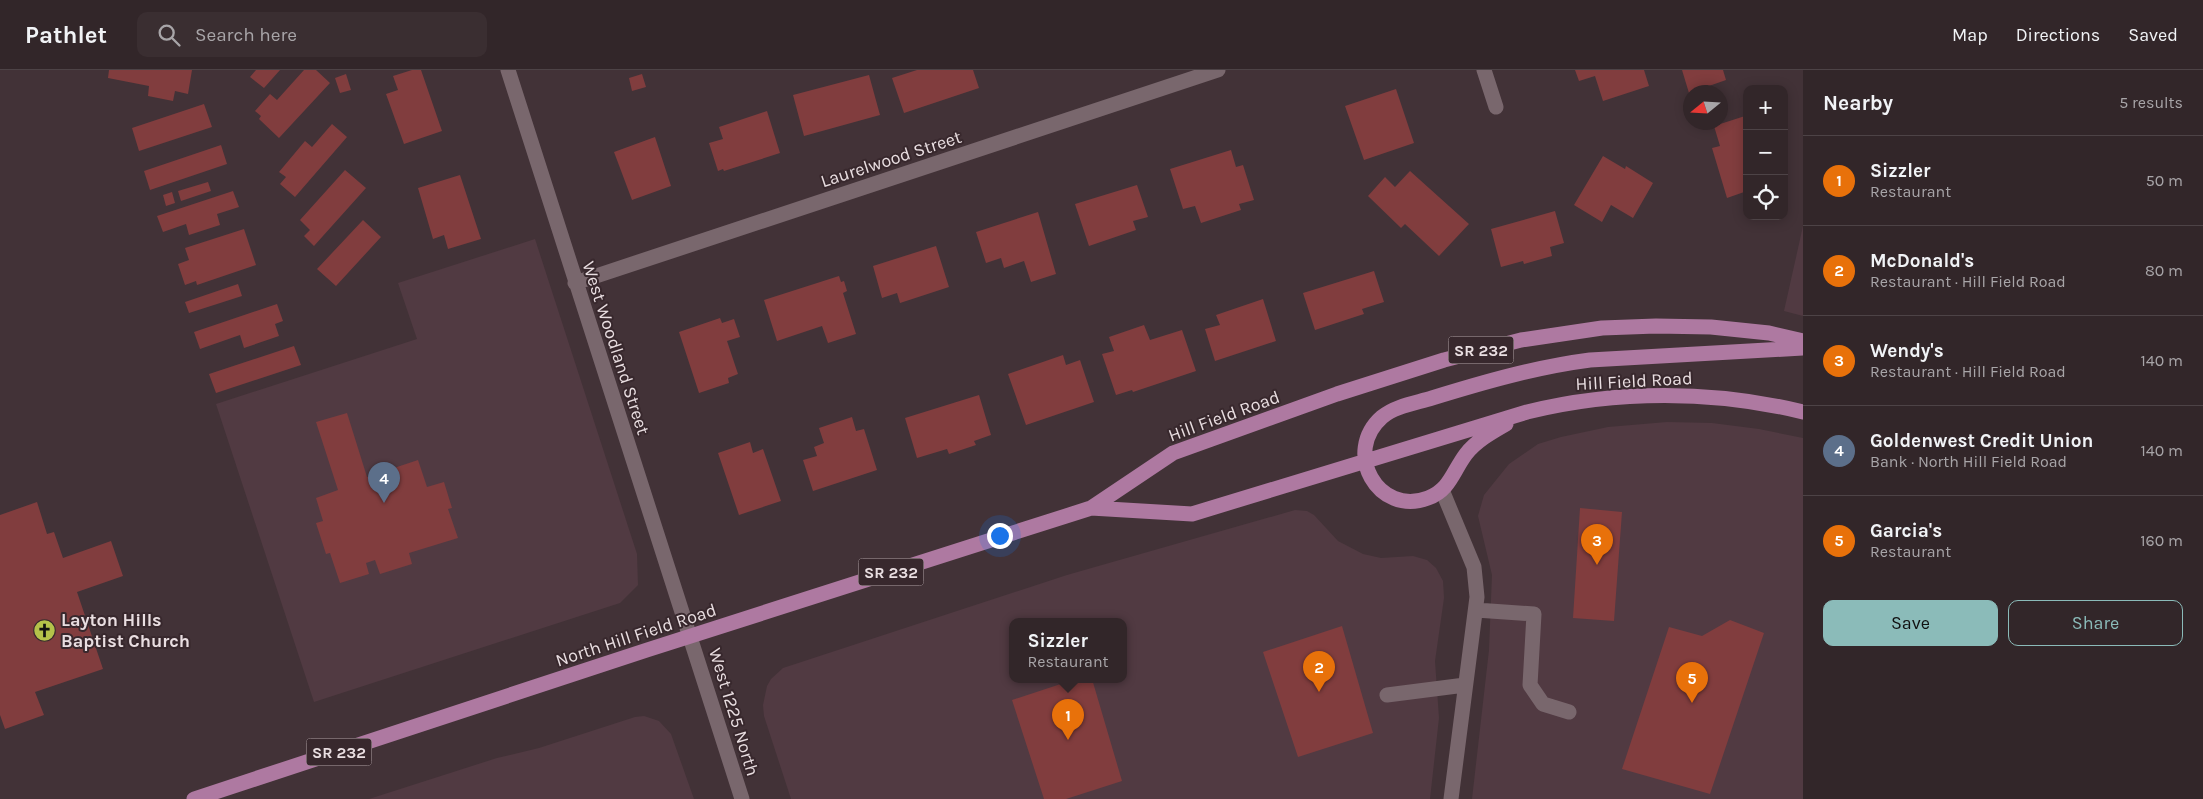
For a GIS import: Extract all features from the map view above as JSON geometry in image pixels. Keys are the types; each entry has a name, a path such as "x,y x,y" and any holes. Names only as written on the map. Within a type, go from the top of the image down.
{"main road":[{"name":"Hill Field Road","path":"1090,508 1173,453 1337,394 1496,346 1584,330 1656,326 1741,330 1803,341"},
{"path":"1527,412 1490,434 1473,447 1466,454 1452,480 1442,490 1420,501 1396,499 1385,494 1375,484 1366,462 1365,445 1377,422 1386,414 1412,404 1505,376 1555,365 1597,359 1638,356 1692,356 1803,348"},
{"name":"Hill Field Road","path":"1090,508 1192,514 1527,412 1589,400 1655,396 1710,397 1800,410"},
{"name":"North Hill Field Road","path":"194,799 691,636 1090,508"}],"street":[{"name":"West Woodland Street","path":"508,70 575,283 691,636"},
{"name":"Laurelwood Street","path":"575,283 1218,70"},
{"path":"1484,70 1496,107"},
{"path":"1442,490 1474,567 1476,583 1476,610 1464,685 1451,799"},
{"path":"1476,610 1534,614 1530,685 1543,704 1569,712"},
{"name":"West 1225 North","path":"691,636 742,799"},
{"path":"1387,695 1464,685"}],"shaded area":[{"path":"1803,226 1803,316 1784,311"},
{"path":"535,239 637,554 638,585 620,603 314,702 216,404 417,339 398,283"},
{"path":"1667,422 1712,423 1759,429 1803,438 1803,799 1472,799 1489,650 1492,575 1478,516 1484,495 1509,464 1538,444 1608,427"},
{"path":"1295,510 1307,511 1314,515 1338,541 1363,554 1381,558 1413,556 1427,560 1436,568 1443,581 1444,598 1435,661 1439,718 1430,799 791,799 764,716 763,705 767,686 771,679 783,668 1067,575"},
{"path":"644,716 659,721 671,734 694,799 369,799 497,758 539,748 635,717"}],"building":[{"path":"109,70 192,70 188,94 175,91 173,101 148,96 149,86 108,78"},
{"path":"256,70 280,70 264,88 250,77"},
{"path":"304,70 316,70 330,83 279,138 259,119 261,116 255,111 270,94 277,100"},
{"path":"412,70 421,70 442,131 404,144 386,94 398,90 393,76"},
{"path":"917,70 973,70 979,88 904,113 892,78"},
{"path":"1575,70 1644,70 1649,86 1603,101 1595,76 1579,81"},
{"path":"1682,70 1723,70 1726,80 1712,85 1687,85"},
{"path":"346,74 351,90 340,93 335,78"},
{"path":"642,74 646,87 632,91 629,78"},
{"path":"869,75 880,115 804,136 793,95"},
{"path":"1396,89 1414,143 1364,160 1345,106"},
{"path":"204,104 212,127 139,151 132,128"},
{"path":"767,111 780,153 724,171 723,169 718,171 709,143 723,139 719,127"},
{"path":"1743,117 1743,192 1727,198 1712,148 1720,146 1715,130 1728,130 1728,121"},
{"path":"332,124 347,137 295,197 280,184 286,177 279,172 305,141 312,147"},
{"path":"655,137 671,186 632,200 614,152"},
{"path":"221,145 227,164 150,190 144,171"},
{"path":"1231,150 1236,167 1243,165 1254,200 1239,204 1241,210 1201,223 1195,206 1183,209 1170,169"},
{"path":"1603,156 1625,169 1626,166 1653,183 1633,218 1611,205 1602,222 1574,205"},
{"path":"345,170 366,188 314,246 304,236 310,230 300,220"},
{"path":"1410,171 1469,224 1439,256 1405,224 1401,228 1368,196 1385,177 1395,187"},
{"path":"460,175 481,239 448,249 444,235 433,239 418,188"},
{"path":"208,182 211,191 181,201 178,191"},
{"path":"1137,185 1148,217 1133,221 1136,230 1089,246 1075,204"},
{"path":"233,191 239,207 217,214 220,225 189,235 186,224 163,232 157,216"},
{"path":"172,192 175,203 166,206 163,195"},
{"path":"1555,211 1564,243 1550,247 1552,256 1524,264 1523,261 1501,267 1491,229"},
{"path":"1038,212 1056,274 1031,282 1024,261 1004,268 1001,258 986,263 976,232"},
{"path":"363,220 381,237 336,286 317,269"},
{"path":"244,229 256,265 197,285 196,281 185,285 178,264 189,260 185,248"},
{"path":"936,246 949,287 900,303 897,293 882,298 873,266"},
{"path":"1374,271 1384,302 1362,309 1364,314 1315,330 1303,293"},
{"path":"839,276 841,282 844,281 847,291 843,293 856,334 828,343 822,326 777,341 764,300"},
{"path":"238,284 242,296 189,313 185,302"},
{"path":"1263,299 1276,341 1215,361 1205,329 1220,325 1216,315"},
{"path":"277,304 283,321 275,324 279,336 244,348 240,335 200,349 194,332"},
{"path":"720,318 722,323 734,319 740,337 727,341 738,374 728,378 729,383 699,393 679,332"},
{"path":"1144,325 1150,340 1182,330 1196,371 1133,392 1132,390 1116,395 1102,354 1114,351 1109,337"},
{"path":"294,346 301,365 216,393 209,374"},
{"path":"1063,355 1066,365 1080,360 1094,402 1026,425 1008,374"},
{"path":"979,395 991,435 974,441 976,445 949,454 947,449 917,458 905,418"},
{"path":"347,413 367,477 418,460 427,487 444,482 452,508 448,509 458,538 409,553 412,564 380,574 375,560 366,563 369,574 340,583 330,553 326,554 316,523 323,521 316,498 338,490 316,422"},
{"path":"852,417 856,431 864,429 877,470 813,491 803,460 817,456 814,447 824,443 819,428"},
{"path":"750,442 753,453 763,449 781,501 739,515 718,453"},
{"name":"Layton Hills Baptist Church","path":"37,502 47,534 54,532 63,558 111,541 123,576 77,592 103,669 35,692 44,715 5,729 0,715 0,515"},
{"path":"1580,508 1622,512 1614,621 1573,618"},
{"path":"1730,620 1764,633 1710,794 1622,769 1669,627 1702,636"},
{"path":"1342,626 1373,733 1298,757 1263,652"},
{"path":"1064,683 1093,683 1122,781 1066,799 1044,799 1012,700"}],"place":[{"name":"Goldenwest Credit Union","path":"384,503"},
{"name":"Wendy's","path":"1597,565"},
{"name":"Layton Hills Baptist Church","path":"45,630"},
{"name":"McDonald's","path":"1319,692"},
{"name":"Garcia's","path":"1692,703"},
{"name":"Sizzler","path":"1068,740"}]}
